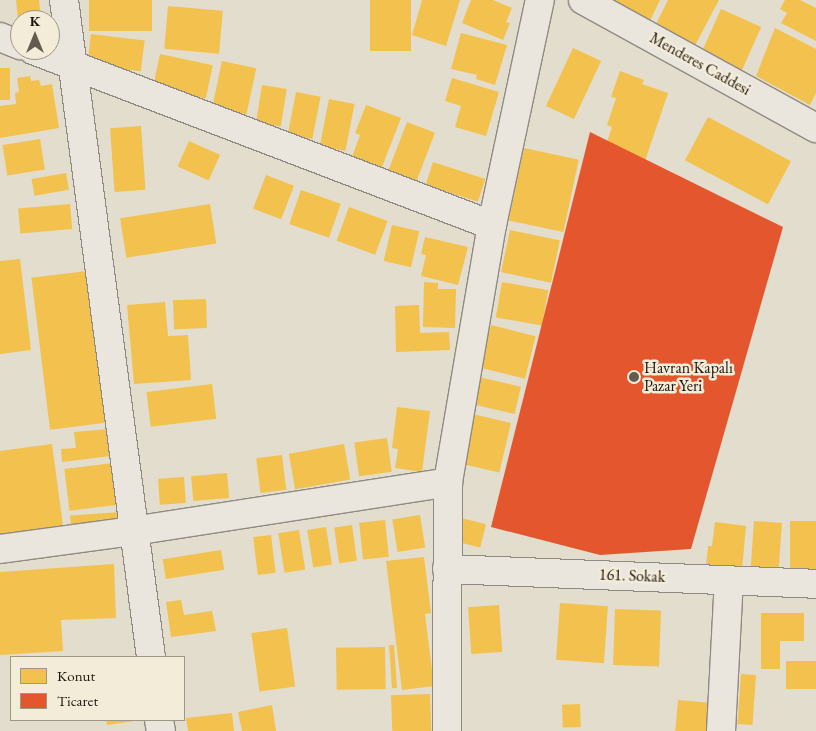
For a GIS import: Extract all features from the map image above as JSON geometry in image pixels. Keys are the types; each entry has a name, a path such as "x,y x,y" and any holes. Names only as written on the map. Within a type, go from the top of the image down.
{"street":[{"path":"64,0 151,656"},
{"path":"447,731 448,482 492,225 540,0"},
{"name":"Menderes Caddesi","path":"583,0 816,128"},
{"path":"58,60 492,225"},
{"path":"0,549 133,531 448,482"},
{"name":"161. Sokak","path":"447,569 816,584"},
{"path":"721,731 729,580"}],"building: Konut":[{"path":"16,0 39,0 40,10 17,10"},
{"path":"89,0 152,0 152,31 89,31"},
{"path":"370,0 411,0 411,51 370,51"},
{"path":"422,0 460,0 446,46 412,35"},
{"path":"471,0 493,0 512,8 506,22 510,23 503,40 462,23"},
{"path":"614,0 660,0 648,25 611,6"},
{"path":"668,0 719,0 692,51 653,30"},
{"path":"785,0 800,0 816,8 816,41 781,23 787,13 780,9"},
{"path":"168,6 223,11 219,54 164,49"},
{"path":"721,9 761,27 739,76 699,58"},
{"path":"775,28 816,49 816,93 810,105 756,76"},
{"path":"461,33 507,45 495,85 476,79 477,75 451,69"},
{"path":"91,34 145,41 141,71 87,65"},
{"path":"573,48 601,61 574,119 546,106"},
{"path":"160,54 213,65 206,98 153,87"},
{"path":"222,61 256,68 246,114 212,107"},
{"path":"0,68 10,68 10,100 0,100"},
{"path":"620,71 644,80 642,84 668,93 644,164 604,151 612,127 607,125 616,98 611,97"},
{"path":"30,76 31,81 39,80 41,86 52,84 59,128 0,138 0,106 16,104 15,93 19,92 17,78"},
{"path":"452,78 499,92 486,136 455,127 461,106 445,101"},
{"path":"262,85 287,89 281,126 256,123"},
{"path":"296,92 321,97 312,139 288,134"},
{"path":"329,99 355,104 345,151 320,146"},
{"path":"366,105 401,118 382,167 352,157 360,135 355,133"},
{"path":"708,117 791,161 768,204 685,160"},
{"path":"407,122 435,133 416,181 388,171"},
{"path":"141,126 145,190 115,192 110,128"},
{"path":"40,139 45,170 7,176 2,145"},
{"path":"189,141 220,155 209,180 178,167"},
{"path":"524,148 579,160 563,232 509,220"},
{"path":"433,162 485,179 478,202 426,185"},
{"path":"66,173 69,190 34,196 32,179"},
{"path":"266,175 294,186 281,219 253,209"},
{"path":"301,190 341,204 329,238 289,224"},
{"path":"70,204 72,229 20,233 18,209"},
{"path":"210,204 216,244 126,258 120,218"},
{"path":"349,207 388,221 375,255 337,241"},
{"path":"392,225 419,231 411,267 384,261"},
{"path":"510,230 560,241 551,283 501,272"},
{"path":"425,237 468,247 458,285 421,276 426,255 421,254"},
{"path":"20,259 31,350 0,354 0,261"},
{"path":"87,271 106,423 50,430 31,278"},
{"path":"424,282 438,283 438,289 456,289 455,328 423,327"},
{"path":"502,282 548,290 542,326 496,317"},
{"path":"206,299 207,328 174,329 173,300"},
{"path":"165,302 168,336 188,335 191,380 134,384 127,305"},
{"path":"419,305 420,333 449,332 450,350 396,352 395,306"},
{"path":"491,325 536,336 525,379 480,368"},
{"path":"479,377 521,387 515,414 473,404"},
{"path":"212,384 216,419 151,427 146,392"},
{"path":"397,407 430,411 422,472 395,468 398,449 392,448"},
{"path":"468,413 511,423 499,473 457,463"},
{"path":"109,429 111,456 62,462 61,449 76,448 74,432"},
{"path":"387,438 392,472 359,476 354,443"},
{"path":"52,444 64,533 0,541 0,451"},
{"path":"344,444 350,479 295,489 289,454"},
{"path":"282,455 286,490 260,493 256,458"},
{"path":"113,463 118,505 69,511 64,469"},
{"path":"227,473 229,498 193,501 191,476"},
{"path":"184,477 186,503 160,505 158,479"},
{"path":"121,512 122,525 71,529 70,516"},
{"path":"420,515 425,548 398,552 392,519"},
{"path":"453,516 486,524 480,548 447,539"},
{"path":"385,520 389,557 363,560 359,523"},
{"path":"754,521 782,523 778,573 751,571"},
{"path":"790,521 816,521 816,574 790,574"},
{"path":"715,522 746,526 742,570 706,566 708,546 712,546"},
{"path":"352,525 357,561 339,563 334,528"},
{"path":"326,527 332,565 313,568 307,530"},
{"path":"299,530 305,570 285,573 278,533"},
{"path":"271,535 276,573 258,575 253,537"},
{"path":"221,550 224,570 166,579 163,559"},
{"path":"424,557 431,613 425,614 434,686 402,690 386,561"},
{"path":"114,564 116,618 61,620 63,651 0,655 0,572"},
{"path":"181,600 184,615 212,611 216,631 171,637 166,602"},
{"path":"560,603 608,606 604,663 556,660"},
{"path":"499,605 502,652 471,654 468,607"},
{"path":"615,609 661,611 659,667 613,665"},
{"path":"761,613 804,613 804,641 780,641 780,669 761,669"},
{"path":"287,628 295,686 260,691 251,633"},
{"path":"389,645 394,645 397,688 392,688"},
{"path":"385,647 386,689 337,690 336,648"},
{"path":"786,661 816,661 816,689 786,689"},
{"path":"741,674 756,675 752,725 738,724"},
{"path":"430,694 431,731 392,731 391,695"},
{"path":"678,700 714,703 711,731 675,731"},
{"path":"580,704 581,727 563,728 562,705"},
{"path":"272,705 276,731 242,731 238,712"},
{"path":"232,713 234,731 188,731 186,718"},
{"path":"106,721 134,721 107,725"}],"building: Ticaret":[{"name":"Havran Kapalı Pazar Yeri","path":"590,132 783,227 691,549 600,555 491,527"}],"place":[{"name":"Havran Kapalı Pazar Yeri","path":"634,377"}]}
